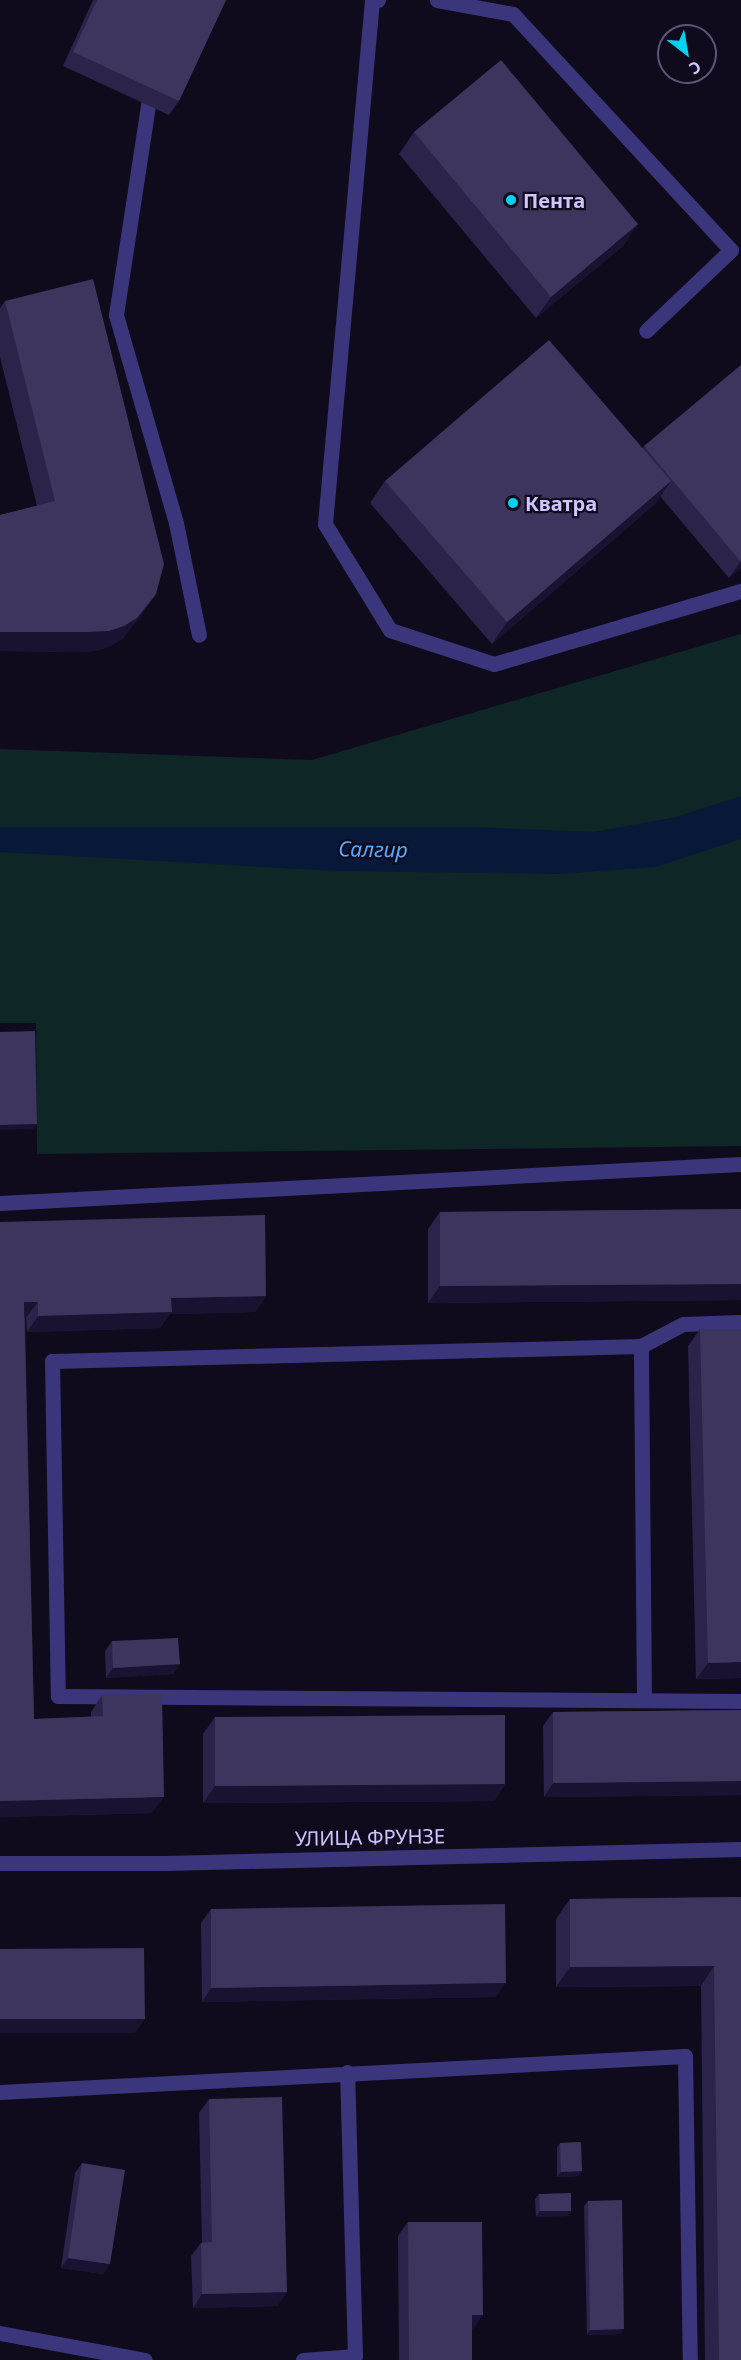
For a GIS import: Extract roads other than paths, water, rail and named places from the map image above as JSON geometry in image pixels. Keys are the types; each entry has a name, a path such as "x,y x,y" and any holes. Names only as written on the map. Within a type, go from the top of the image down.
{"street":[{"path":"378,0 372,0 325,524 390,630 494,664 741,591"},
{"path":"437,0 513,15 731,250 646,331"},
{"path":"154,70 116,315 176,523 199,635"},
{"path":"0,1203 741,1164"},
{"path":"741,1322 683,1324 641,1346 52,1361 57,1696 741,1701"},
{"path":"641,1346 644,1700"},
{"name":"УЛИЦА ФРУНЗЕ","path":"0,1863 166,1863 741,1850"},
{"path":"0,2092 685,2056 690,2360"},
{"path":"303,2360 355,2356 347,2072"},
{"path":"0,2333 145,2360"}],"water":[{"name":"Салгир","path":"741,796 741,839 655,867 559,874 335,871 0,852 0,827 472,827 594,832 676,817"}],"place":[{"name":"Пента","path":"511,200"},
{"name":"Кватра","path":"513,503"}]}
